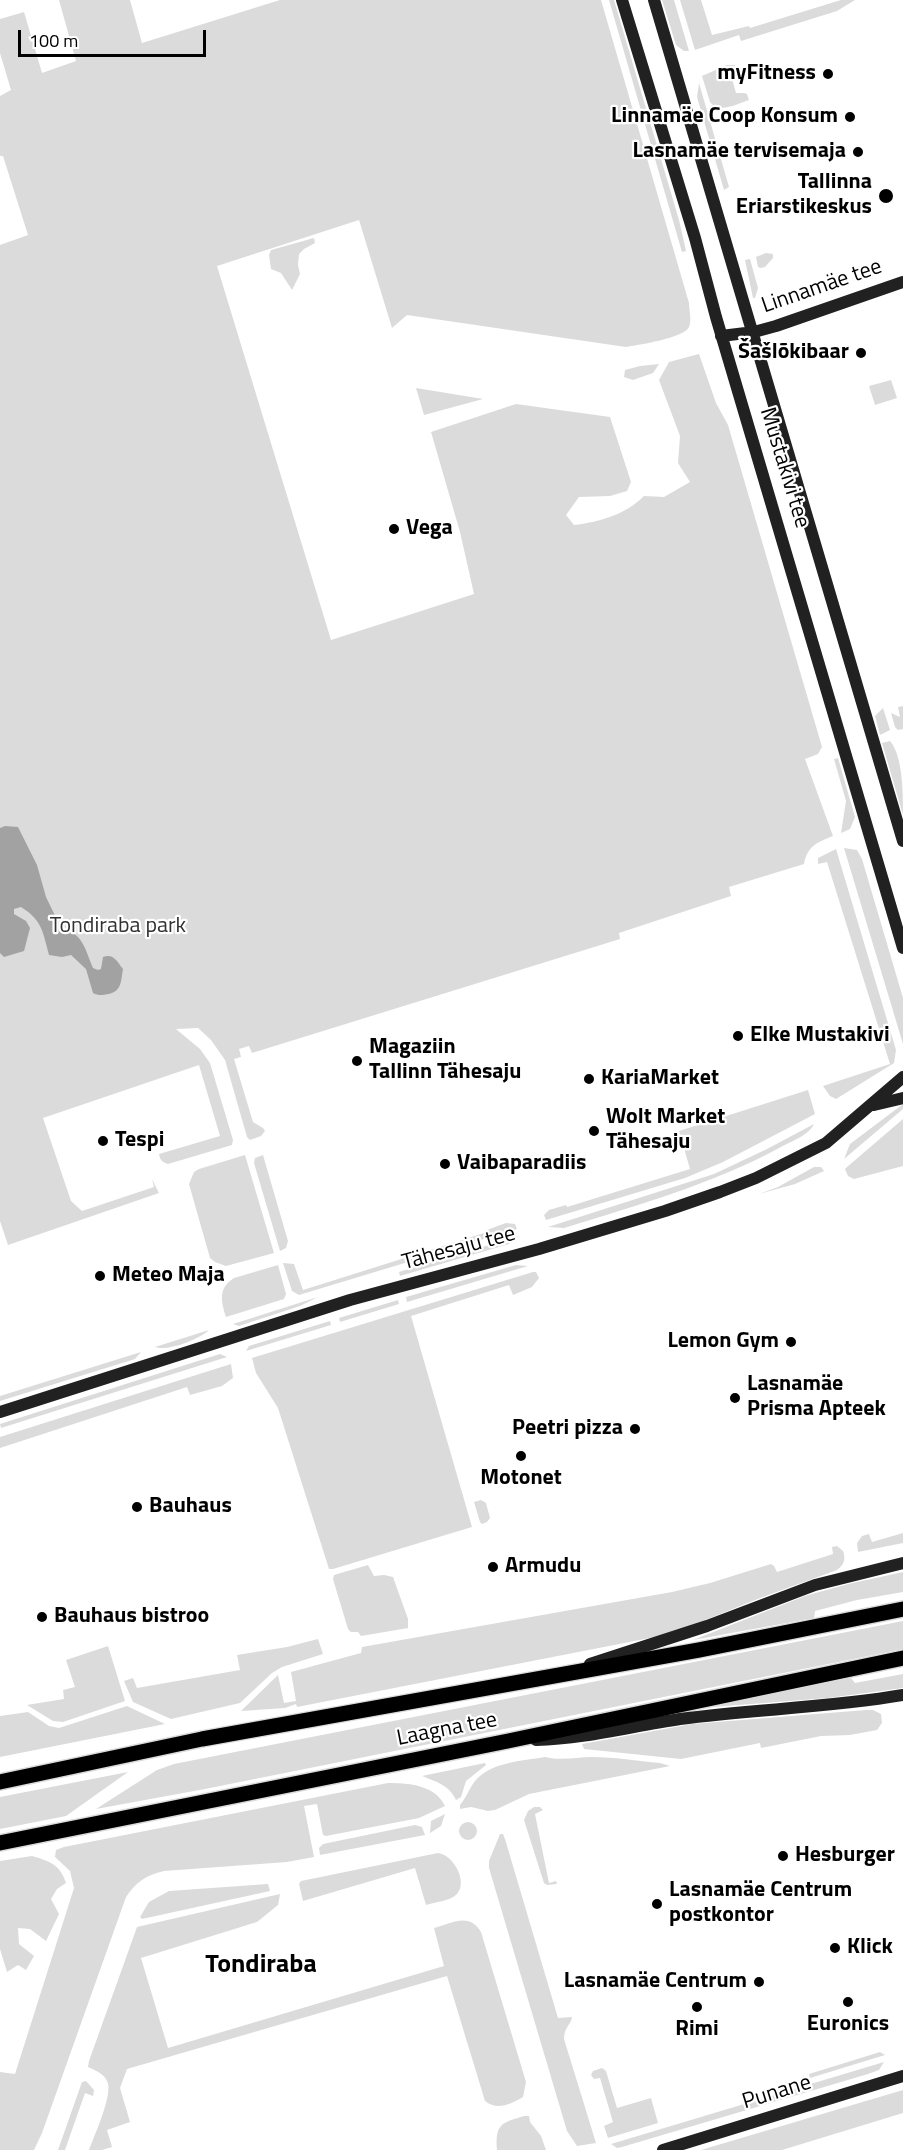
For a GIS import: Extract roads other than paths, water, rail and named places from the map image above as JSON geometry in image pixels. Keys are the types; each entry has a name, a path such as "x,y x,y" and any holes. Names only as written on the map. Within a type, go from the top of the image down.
{"main road":[{"name":"Mustakivi tee","path":"622,0 695,238 721,336 903,948"},
{"name":"Mustakivi tee","path":"654,0 903,841"},
{"name":"Linnamäe tee","path":"721,336 754,332 903,282"},
{"name":"Tähesaju tee","path":"0,1412 350,1300 539,1249 720,1192 765,1174 826,1143 903,1077"},
{"path":"870,1107 903,1098"},
{"path":"554,1675 685,1634 815,1585 903,1563"},
{"name":"Laagna tee","path":"0,1782 202,1739 699,1650 903,1609"},
{"name":"Laagna tee","path":"4,1844 903,1658"},
{"path":"508,1741 563,1740 680,1719 867,1702 903,1695"},
{"name":"Punane","path":"663,2150 903,2076"}],"place":[{"name":"myFitness","path":"828,74"},
{"name":"Linnamäe Coop Konsum","path":"850,117"},
{"name":"Lasnamäe tervisemaja","path":"858,152"},
{"name":"Tallinna Eriarstikeskus","path":"886,196"},
{"name":"Šašlõkibaar","path":"861,353"},
{"name":"Vega","path":"394,529"},
{"name":"Elke Mustakivi","path":"738,1036"},
{"name":"Magaziin Tallinn Tähesaju","path":"357,1061"},
{"name":"KariaMarket","path":"589,1079"},
{"name":"Wolt Market Tähesaju","path":"594,1131"},
{"name":"Tespi","path":"103,1141"},
{"name":"Vaibaparadiis","path":"445,1164"},
{"name":"Meteo Maja","path":"100,1276"},
{"name":"Lemon Gym","path":"791,1342"},
{"name":"Lasnamäe Prisma Apteek","path":"735,1398"},
{"name":"Peetri pizza","path":"635,1429"},
{"name":"Motonet","path":"521,1456"},
{"name":"Bauhaus","path":"137,1507"},
{"name":"Armudu","path":"493,1567"},
{"name":"Bauhaus bistroo","path":"42,1617"},
{"name":"Hesburger","path":"783,1856"},
{"name":"Lasnamäe Centrum postkontor","path":"657,1904"},
{"name":"Klick","path":"835,1948"},
{"name":"Lasnamäe Centrum","path":"759,1982"},
{"name":"Euronics","path":"848,2002"},
{"name":"Rimi","path":"697,2007"}],"district":[{"name":"Tondiraba","path":"261,1966"}],"park label":[{"name":"Tondiraba park","path":"118,927"}]}
